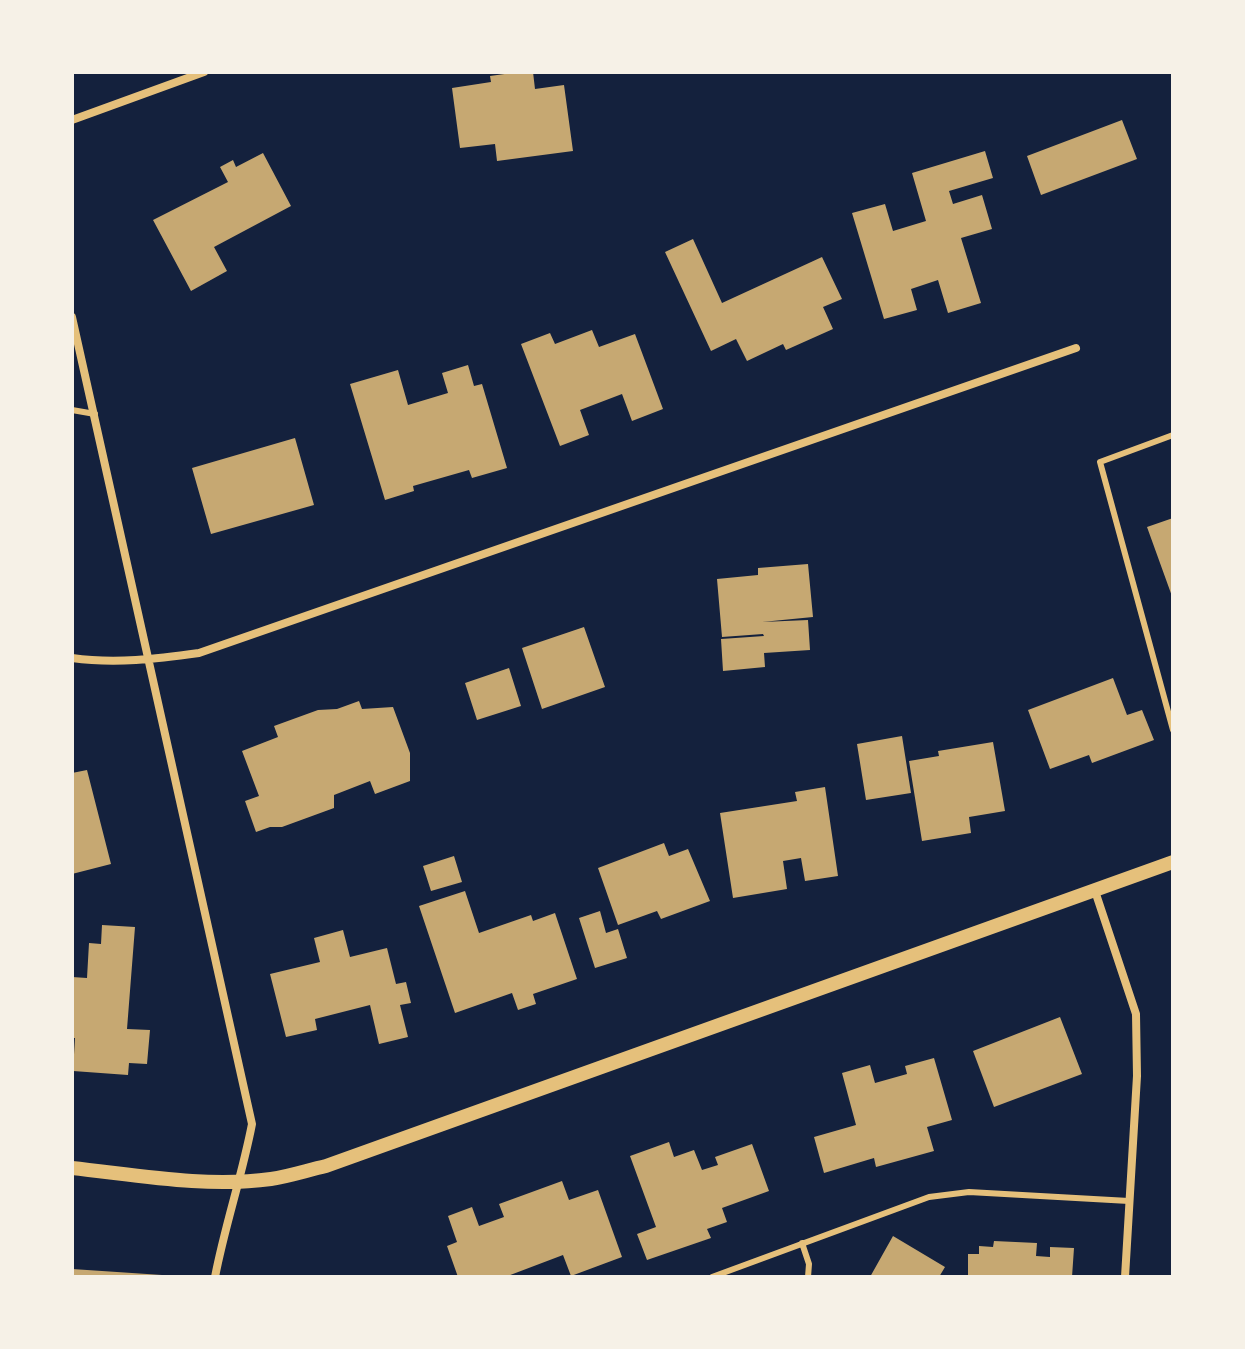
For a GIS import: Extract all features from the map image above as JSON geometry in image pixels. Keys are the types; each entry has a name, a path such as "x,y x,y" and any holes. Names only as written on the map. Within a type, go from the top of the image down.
{"street":[{"path":"72,120 204,72"},
{"path":"72,317 252,1124 241,1181 226,1223 215,1277"},
{"path":"72,658 94,661 150,660 199,653 1076,348"},
{"path":"72,1168 189,1180 241,1181 271,1179 326,1166 1173,862"},
{"path":"1095,891 1136,1014 1137,1076 1125,1277"}],"lane":[{"path":"72,410 95,414"},
{"path":"1173,435 1100,462 1173,730"},
{"path":"712,1277 929,1197 969,1192 1129,1201"},
{"path":"802,1243 809,1264 808,1277"}],"building":[{"path":"533,72 535,89 564,85 573,151 497,161 495,144 460,148 452,88 491,82 490,76"},
{"path":"1122,120 1137,159 1041,195 1027,156"},
{"path":"985,151 993,178 949,191 953,204 982,195 992,229 961,238 981,303 948,313 938,280 911,289 917,310 884,319 852,213 885,204 893,231 926,221 912,173"},
{"path":"263,153 291,206 214,247 227,271 191,291 153,220 228,182 220,167 233,160 236,167"},
{"path":"693,239 722,303 822,257 842,299 823,307 833,329 786,350 783,344 747,361 736,339 711,351 665,252"},
{"path":"592,330 599,347 635,334 663,409 632,421 622,394 580,410 589,435 560,446 521,344 550,333 555,344"},
{"path":"468,365 474,386 482,384 507,468 472,478 469,470 413,486 414,491 385,500 350,384 398,370 408,405 448,393 442,373"},
{"path":"295,438 314,505 211,534 192,468"},
{"path":"1173,518 1173,599 1147,527"},
{"path":"808,564 813,617 762,622 808,620 810,650 764,653 765,667 723,671 721,639 764,636 722,637 717,579 758,575 758,568"},
{"path":"584,627 605,687 542,709 522,648"},
{"path":"509,668 521,706 477,720 465,683"},
{"path":"1113,678 1127,715 1142,710 1154,740 1092,763 1089,755 1050,769 1028,710"},
{"path":"359,701 362,709 393,707 410,753 410,781 375,794 370,781 334,795 334,808 282,827 256,832 245,801 259,796 242,751 278,737 274,726 318,710 337,709"},
{"path":"902,736 911,793 866,800 857,744"},
{"path":"993,742 1005,811 969,817 971,833 922,841 909,761 939,756 938,751"},
{"path":"87,770 111,864 72,874 72,773"},
{"path":"825,787 838,876 805,881 801,858 783,861 787,889 733,898 720,813 797,801 795,792"},
{"path":"664,843 669,856 688,849 710,901 661,919 657,911 618,925 598,868"},
{"path":"454,856 462,882 431,891 423,866"},
{"path":"465,891 479,933 531,915 533,921 555,913 577,979 533,994 536,1004 518,1010 512,993 455,1013 419,906"},
{"path":"600,911 606,933 618,929 627,958 595,968 579,918"},
{"path":"102,925 135,927 127,1029 150,1030 147,1064 129,1063 128,1075 73,1071 72,977 87,978 89,943 101,944"},
{"path":"343,930 350,957 387,948 396,984 406,982 411,1003 400,1005 408,1037 379,1044 370,1005 315,1019 317,1030 286,1037 270,974 320,962 314,938"},
{"path":"1060,1017 1082,1074 994,1107 973,1051"},
{"path":"934,1058 952,1120 927,1127 934,1151 876,1167 874,1158 824,1173 814,1137 856,1125 842,1073 870,1065 875,1083 907,1074 905,1066"},
{"path":"669,1142 674,1157 694,1150 702,1170 718,1165 715,1157 752,1144 769,1191 722,1208 727,1222 707,1229 711,1238 647,1260 637,1234 656,1227 630,1156"},
{"path":"562,1181 569,1200 598,1190 622,1257 571,1276 563,1255 505,1277 458,1277 447,1246 457,1242 448,1216 472,1207 479,1226 504,1217 499,1204"},
{"path":"893,1236 945,1267 939,1277 870,1277"},
{"path":"994,1241 1037,1243 1036,1256 1050,1257 1050,1247 1074,1248 1072,1277 968,1277 968,1254 979,1254 979,1246 993,1247"},
{"path":"72,1269 162,1275 162,1277 72,1277"}]}
